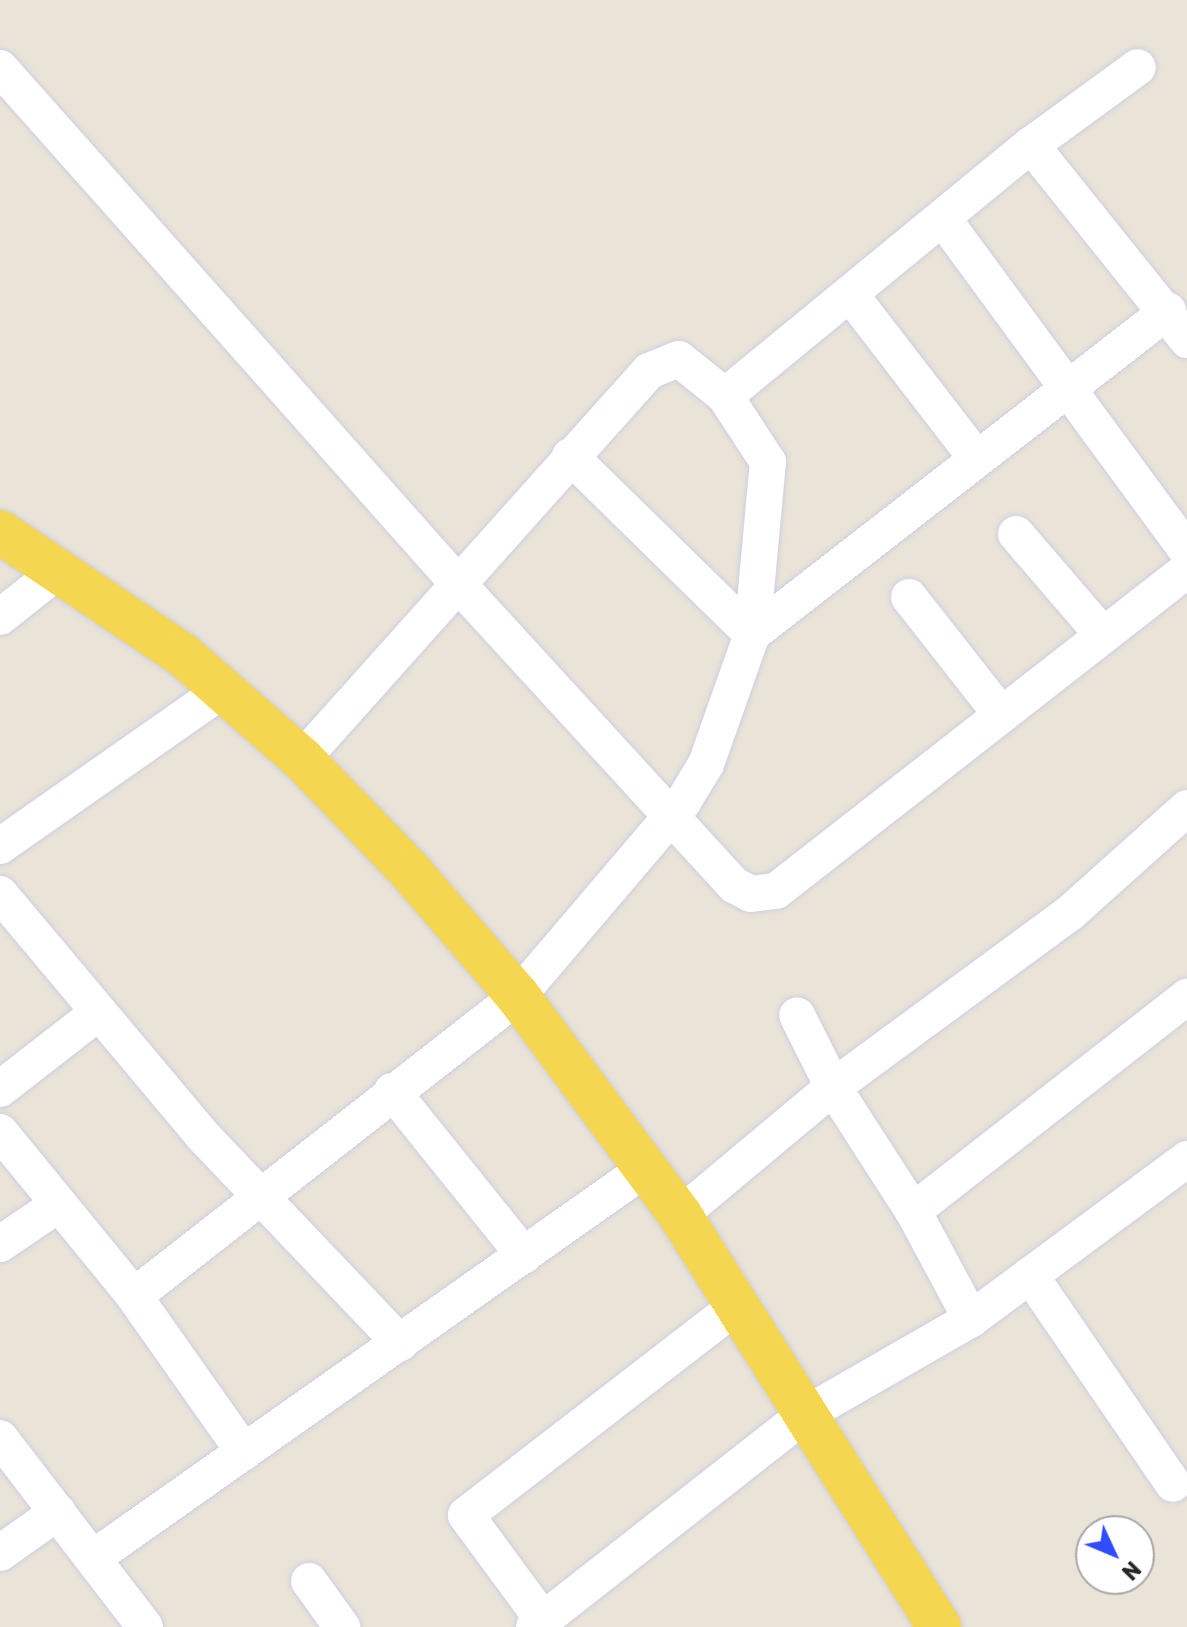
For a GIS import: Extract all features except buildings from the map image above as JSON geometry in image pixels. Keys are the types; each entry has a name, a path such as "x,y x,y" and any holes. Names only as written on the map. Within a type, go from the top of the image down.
{"main road":[{"path":"0,532 223,690 302,759 518,996 680,1215 939,1627"}],"street":[{"path":"725,396 853,298 1031,145 1138,67"},
{"path":"0,68 460,586 734,885 751,894 776,891 1000,713 1187,570"},
{"path":"752,634 1064,392 1177,326 1031,145"},
{"path":"944,220 1064,392 1187,551"},
{"path":"853,298 977,459"},
{"path":"134,1296 257,1193 518,996 672,816 706,764 752,634 768,462 725,396 679,359 649,371 570,456 460,586 302,759"},
{"path":"570,456 752,634"},
{"path":"1016,534 1102,634"},
{"path":"0,617 58,571"},
{"path":"909,597 1000,713"},
{"path":"0,846 223,690"},
{"path":"680,1215 833,1087 1070,913 1187,808"},
{"path":"0,894 257,1193 400,1343"},
{"path":"913,1211 1187,997"},
{"path":"0,1089 99,1012"},
{"path":"797,1015 833,1087 913,1211 971,1319"},
{"path":"392,1091 524,1255"},
{"path":"0,1132 134,1296 244,1452"},
{"path":"738,1305 466,1515 539,1623 806,1414 971,1319 1186,1163"},
{"path":"93,1558 645,1169"},
{"path":"0,1244 59,1204"},
{"path":"1030,1275 1173,1484"},
{"path":"0,1438 145,1627"},
{"path":"0,1553 58,1512"},
{"path":"309,1581 342,1627"}]}
